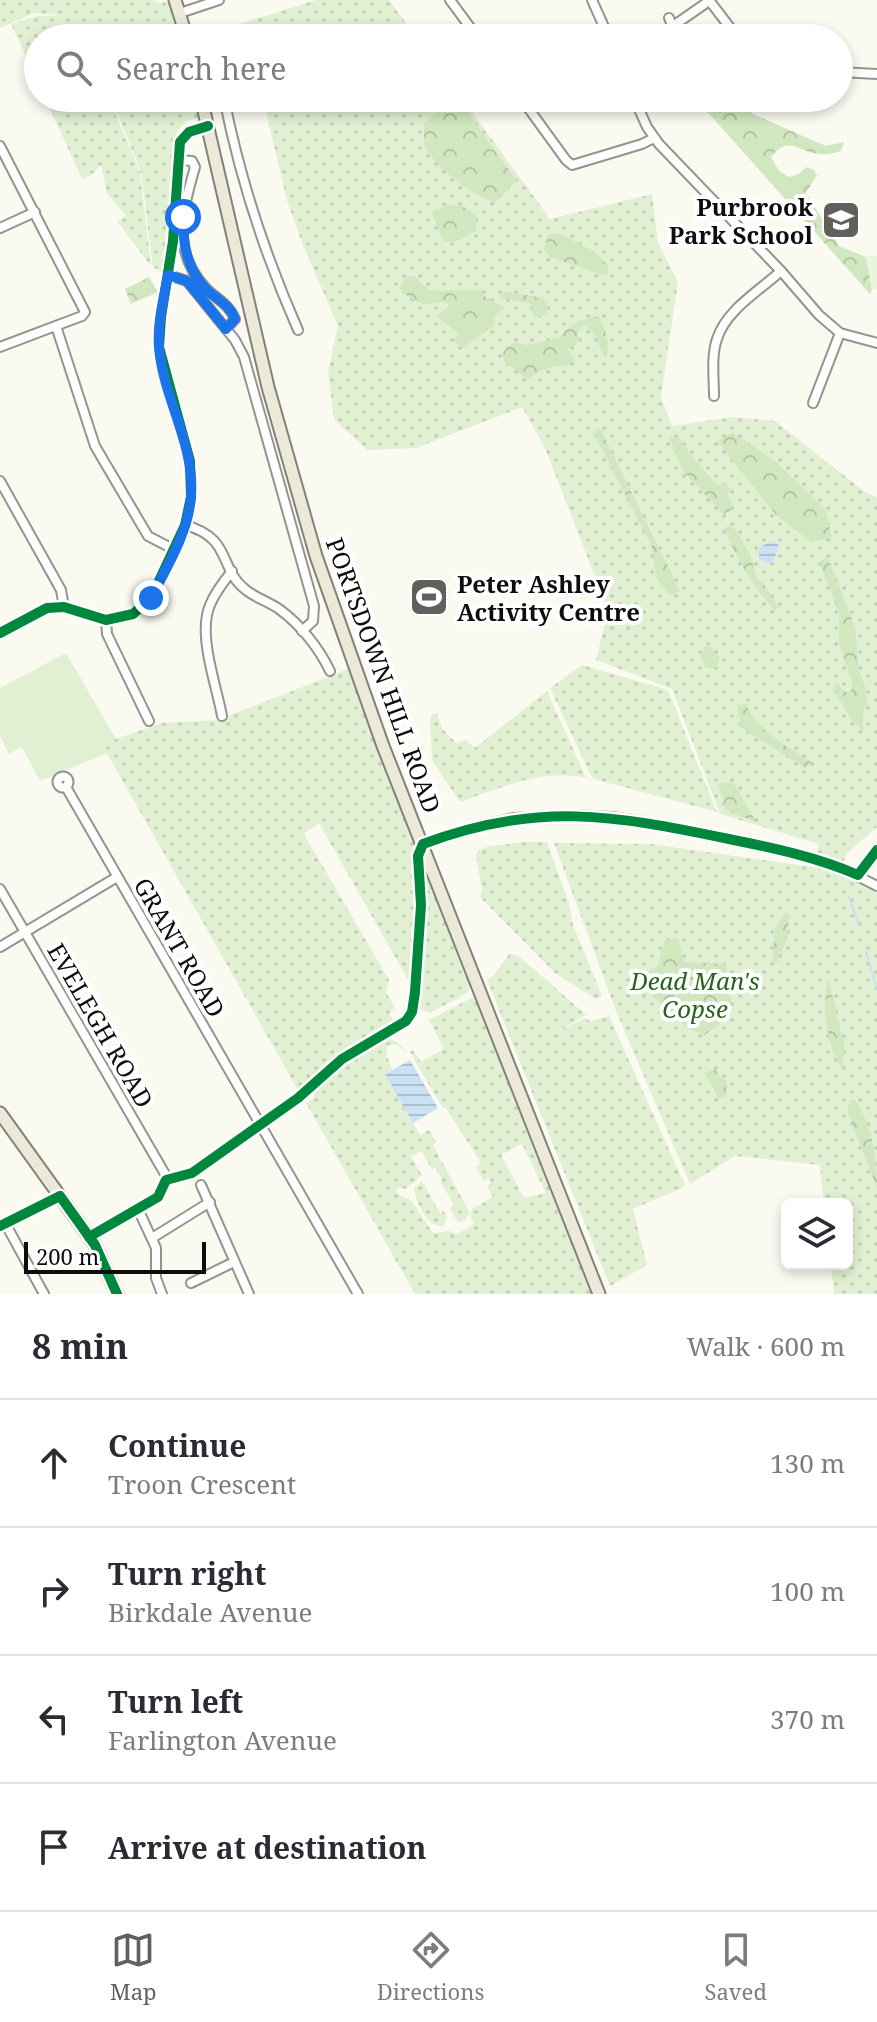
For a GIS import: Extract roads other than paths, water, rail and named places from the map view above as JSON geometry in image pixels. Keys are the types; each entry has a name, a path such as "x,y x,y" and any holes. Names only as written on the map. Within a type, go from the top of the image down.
{"main road":[{"path":"175,0 183,24"},
{"name":"PORTSDOWN HILL ROAD","path":"204,112 268,387 316,556 378,732 599,1294"},
{"path":"0,1113 89,1237 105,1263 117,1294"}],"street":[{"path":"180,13 219,0"},
{"path":"450,0 468,24"},
{"path":"592,0 603,24"},
{"path":"676,24 709,0 727,24"},
{"path":"853,73 877,74"},
{"path":"227,112 256,224 298,330"},
{"path":"532,112 572,165 654,138"},
{"path":"641,112 654,138 819,315 840,333 877,343"},
{"path":"0,633 47,608 64,607 106,620 133,614 146,604 175,550 191,497 190,461 159,347 161,317 176,207 180,142 196,129 208,126"},
{"path":"0,146 85,312 82,316 0,347"},
{"path":"177,160 192,161 195,167 184,202 183,237 188,261 200,282 232,311 235,319 226,329"},
{"path":"0,228 35,212"},
{"path":"714,396 716,345 723,327 733,313 781,271"},
{"path":"168,275 187,281 244,357 314,606 313,621 302,631"},
{"path":"56,326 95,446 148,536 175,550"},
{"path":"813,403 840,333"},
{"path":"0,481 61,590 64,607"},
{"path":"185,525 213,538 245,590 280,610 321,654 330,671"},
{"path":"224,711 207,642 206,617 212,601 232,571"},
{"path":"106,620 107,634 149,721"},
{"name":"GRANT ROAD","path":"66,787 358,1294"},
{"path":"423,844 513,818 612,817 797,853 858,875 877,886"},
{"path":"858,875 877,850"},
{"path":"0,947 117,877"},
{"name":"EVELEGH ROAD","path":"0,889 166,1180"},
{"path":"89,1237 158,1197 166,1180 192,1173 260,1126"},
{"path":"201,1185 249,1294"},
{"path":"47,1293 3,1224 60,1196"},
{"path":"152,1238 210,1202"},
{"path":"138,1209 156,1248 156,1278 162,1294"},
{"path":"191,1283 234,1262"}],"water":[{"path":"771,541 779,545 773,562 767,563 759,559 759,548"},
{"path":"410,1060 438,1108 413,1123 385,1074"}],"waterway":[{"path":"849,897 859,926"},
{"path":"866,952 877,989"}],"place":[{"name":"Purbrook Park School","path":"841,220"},
{"name":"Peter Ashley Activity Centre","path":"429,597"}],"park label":[{"name":"Dead Man's Copse","path":"695,994"}]}
